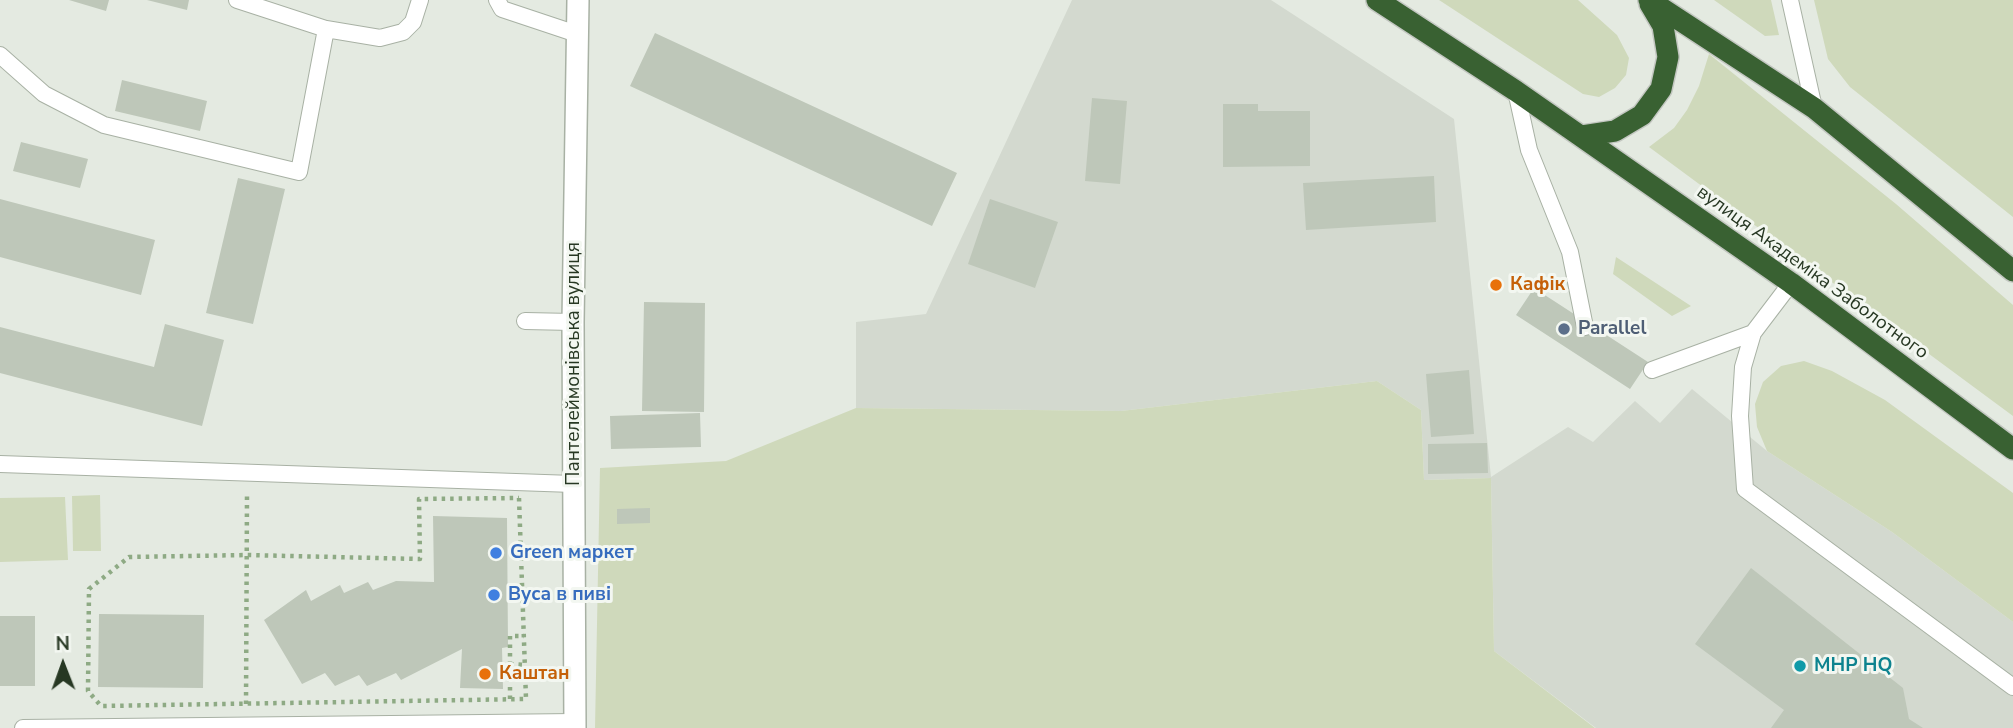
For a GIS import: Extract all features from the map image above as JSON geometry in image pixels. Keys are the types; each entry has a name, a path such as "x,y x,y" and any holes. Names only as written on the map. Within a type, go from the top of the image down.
{"highway":[{"name":"вулиця Академіка Заболотного","path":"1377,0 1582,136 1791,283 2013,449"},
{"path":"1648,0 1814,108 2013,271"},
{"path":"1582,136 1615,131 1642,115 1661,89 1668,57 1663,26 1648,0"}],"street":[{"name":"Пантелеймонівська вулиця","path":"575,725 573,323 578,0"}],"lane":[{"path":"237,0 326,29 380,38 403,32 413,22 420,0"},
{"path":"497,0 502,9 577,34"},
{"path":"1790,0 1814,108"},
{"path":"0,55 44,94 104,125 299,172 326,29"},
{"path":"1516,91 1529,150 1570,252 1585,327"},
{"path":"1791,283 1754,333 1744,367 1740,416 1745,489 2013,687"},
{"path":"525,321 573,323"},
{"path":"1652,370 1754,333"},
{"path":"0,464 573,484"},
{"path":"23,728 575,725"}],"path":[{"path":"246,705 247,493"},
{"path":"519,498 524,636 526,699 101,706 88,691 89,589 128,557 247,555 419,559 419,499 519,498"},
{"path":"510,699 510,636 524,636"},
{"path":"510,664 524,665"}],"shaded area":[{"path":"1072,0 1271,0 1454,119 1491,477 1568,427 1593,442 1635,401 1660,423 1692,389 1767,451 1892,532 2013,622 2013,728 1596,728 1494,651 1491,478 1424,480 1421,410 1377,381 1121,411 856,408 856,322 926,314"}],"green space":[{"path":"1439,0 1578,0 1617,35 1629,58 1626,75 1615,88 1599,97 1583,94"},
{"path":"1714,0 1771,0 1779,35 1765,36"},
{"path":"1814,0 2013,0 2013,217 1850,87 1828,59"},
{"path":"1709,54 1896,204 2013,305 2013,416 1649,147 1674,128 1687,110 1699,86"},
{"path":"1616,257 1691,306 1672,316 1613,274"},
{"path":"1804,361 1832,371 1885,400 2013,493 2013,622 1892,532 1767,451 1757,427 1755,404 1763,382 1781,366"},
{"path":"1377,381 1421,410 1424,480 1491,478 1494,651 1595,728 595,728 600,468 726,461 856,408 1121,411"},
{"path":"100,495 101,551 73,551 72,496"},
{"path":"65,497 68,560 0,562 0,498"}],"building":[{"path":"69,0 109,0 106,11"},
{"path":"147,0 189,0 187,10"},
{"path":"655,33 957,173 932,226 630,86"},
{"path":"122,80 207,101 200,131 115,111"},
{"path":"1092,98 1127,101 1120,184 1085,181"},
{"path":"1223,104 1258,104 1258,111 1310,111 1310,166 1223,167"},
{"path":"21,142 88,159 80,188 13,171"},
{"path":"1434,176 1436,222 1306,230 1303,183"},
{"path":"238,178 285,189 253,324 206,313"},
{"path":"0,199 155,240 141,295 0,257"},
{"path":"990,199 1058,222 1035,288 968,264"},
{"path":"1534,288 1648,362 1630,389 1516,315"},
{"path":"644,302 705,303 704,412 642,411"},
{"path":"165,324 224,340 202,426 0,373 0,327 154,367"},
{"path":"1469,370 1474,434 1431,437 1426,374"},
{"path":"700,413 701,447 611,449 610,416"},
{"path":"1487,443 1488,473 1428,474 1428,444"},
{"path":"650,508 650,523 617,524 617,509"},
{"path":"433,516 507,518 508,647 502,648 503,689 460,688 462,649 401,680 396,673 367,686 359,675 335,686 325,673 302,684 264,620 306,590 311,601 340,585 344,593 368,582 373,590 396,581 434,582"},
{"name":"MHP HQ","path":"1751,568 1903,688 1909,719 1923,728 1771,728 1784,710 1695,644"},
{"path":"99,614 204,615 203,688 98,687"},
{"path":"0,616 35,616 35,686 0,686"}],"place":[{"name":"Кафік","path":"1496,285"},
{"name":"Parallel","path":"1564,329"},
{"name":"Green маркет","path":"496,553"},
{"name":"Вуса в пиві","path":"494,595"},
{"name":"MHP HQ","path":"1800,666"},
{"name":"Каштан","path":"485,674"}]}
